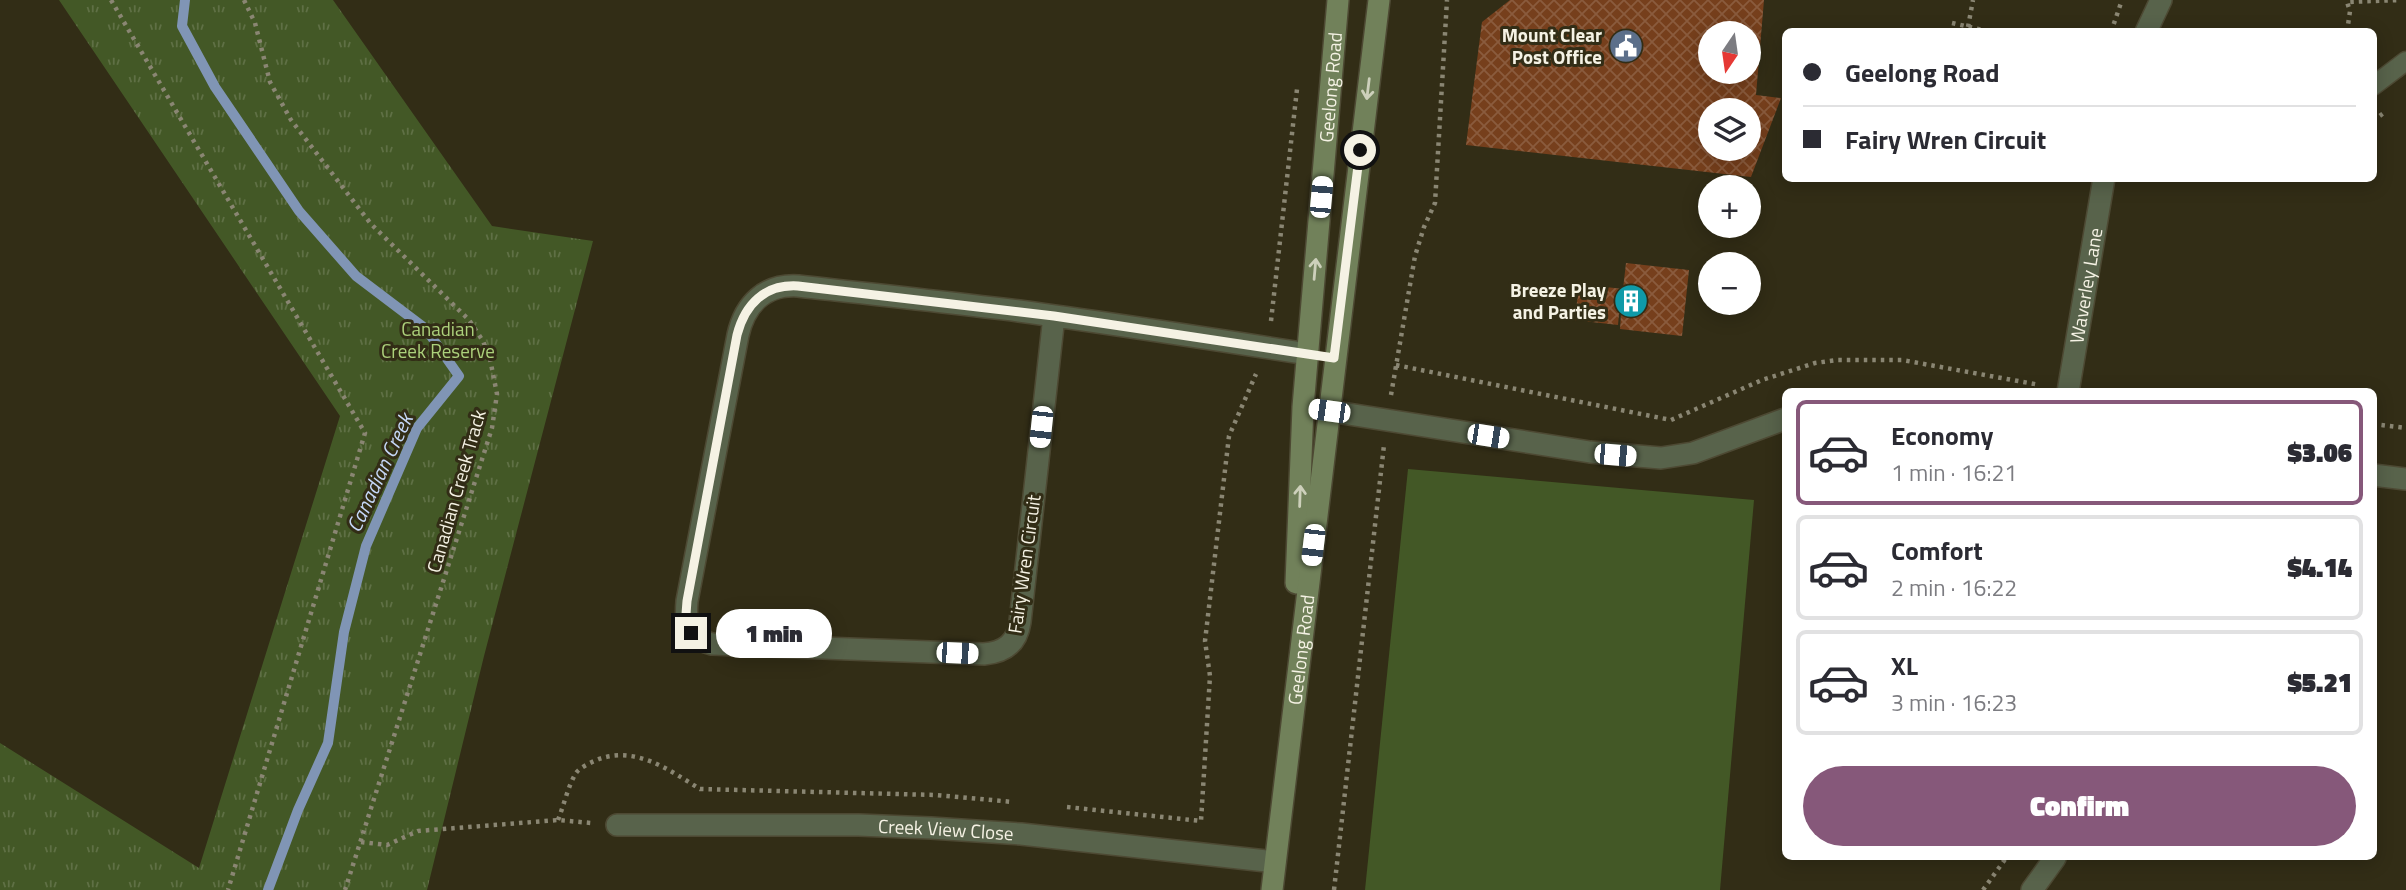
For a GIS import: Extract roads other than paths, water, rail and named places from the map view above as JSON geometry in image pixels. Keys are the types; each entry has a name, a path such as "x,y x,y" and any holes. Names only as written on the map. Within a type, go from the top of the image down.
{"main road":[{"name":"Geelong Road","path":"1288,760 1303,407 1338,0"},
{"name":"Geelong Road","path":"1272,890 1379,0"},
{"path":"1308,354 1334,358"},
{"path":"1303,407 1329,411"}],"street":[{"path":"2148,28 2161,0"},
{"name":"Waverley Lane","path":"2069,388 2104,182"},
{"name":"Fairy Wren Circuit","path":"780,286 798,286 1054,316 1020,622 1012,644 998,652 984,654 712,644 699,640 691,633 686,614 687,601 737,335 745,314 756,298 780,286"},
{"path":"1054,316 1308,354"},
{"path":"1329,411 1590,452 1661,458 1693,453 1782,420"},
{"path":"2377,475 2406,478"},
{"name":"Creek View Close","path":"617,825 859,825 930,828 1021,834 1275,862"},
{"path":"2032,890 2054,860"}],"lane":[{"path":"2377,83 2406,61"}],"waterway":[{"name":"Canadian Creek","path":"185,0 182,26 215,87 299,211 356,276 426,329 459,376 417,428 366,546 344,632 328,743 298,810 268,890"}],"place":[{"name":"Mount Clear Post Office","path":"1626,46"},
{"name":"Breeze Play and Parties","path":"1631,301"}],"park label":[{"name":"Canadian Creek Reserve","path":"438,340"}]}
